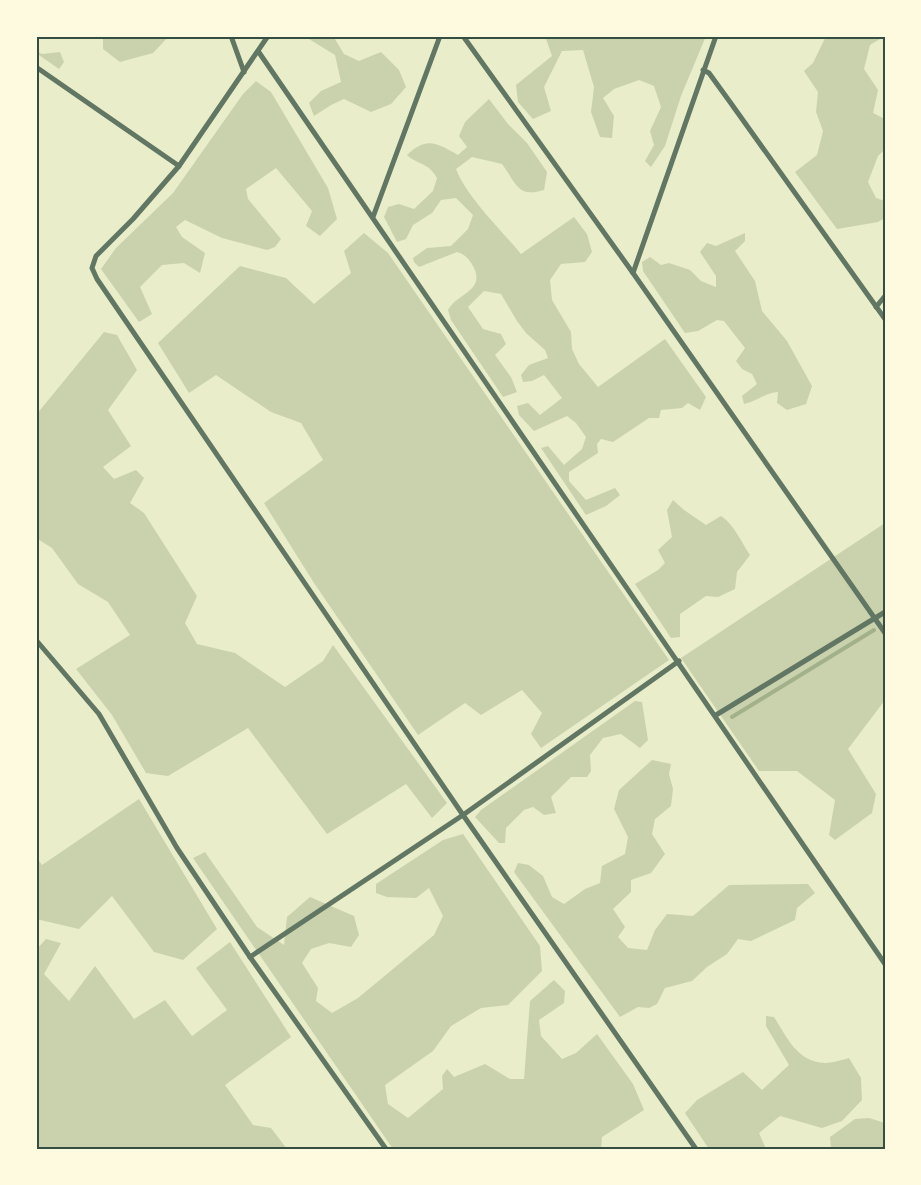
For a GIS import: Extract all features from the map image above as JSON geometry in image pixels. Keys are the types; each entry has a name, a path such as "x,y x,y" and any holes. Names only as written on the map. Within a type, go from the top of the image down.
{"street":[{"path":"231,36 244,72"},
{"path":"267,36 179,166 133,219 96,256 92,268 104,289 463,815 696,1149"},
{"path":"373,217 440,36"},
{"path":"463,36 633,273 885,633"},
{"path":"633,273 716,36"},
{"path":"258,51 885,964"},
{"path":"36,67 179,166"},
{"path":"703,70 709,73 885,320"},
{"path":"876,307 885,296"},
{"path":"716,716 885,612"},
{"path":"36,640 99,714 177,849 250,957 386,1149"},
{"path":"250,957 463,815 679,661"}],"green space":[{"path":"103,36 169,36 153,53 120,62 103,49"},
{"path":"304,36 333,36 344,54 359,61 381,52 399,70 406,87 391,104 371,112 344,99 314,116 309,103 321,91 341,82 335,55"},
{"path":"545,36 706,36 681,96 665,146 651,167 645,161 654,145 650,131 661,107 654,86 639,80 614,89 603,98 614,116 612,138 600,137 591,112 594,87 583,50 562,51 544,87 551,111 533,119 518,102 516,85 552,56"},
{"path":"826,36 885,36 870,45 864,69 878,90 873,113 885,119 885,149 878,156 868,182 876,198 885,201 885,218 878,222 837,229 795,172 817,155 823,131 816,112 818,92 804,71 813,63"},
{"path":"36,51 42,54 60,52 64,62 59,69"},
{"path":"256,81 271,92 328,188 337,219 320,236 306,226 312,211 276,168 246,189 248,199 281,239 275,247 267,250 222,238 185,220 176,227 182,237 205,253 200,273 184,263 162,265 140,287 152,314 139,322 101,269 116,248 173,193 243,94"},
{"path":"489,99 508,124 527,143 547,172 544,190 528,192 518,188 502,164 472,157 456,169 476,202 521,254 574,217 587,234 592,252 585,262 561,264 550,280 552,300 571,332 572,349 579,364 598,387 665,339 706,397 700,410 688,403 682,408 661,410 659,418 649,418 613,442 601,439 597,444 598,453 569,472 569,481 586,500 615,488 620,495 606,506 586,515 541,448 548,446 564,465 582,449 586,437 576,423 567,416 534,431 519,415 517,406 528,403 540,415 562,398 544,375 532,381 523,382 521,375 529,365 548,358 545,350 526,333 501,294 484,291 468,307 483,329 501,334 506,344 495,355 511,377 517,392 503,397 451,320 448,310 476,282 471,262 457,252 419,267 414,262 413,258 427,248 451,246 468,229 473,215 456,198 441,200 432,213 413,225 406,239 397,242 384,217 388,207 399,204 414,209 433,191 437,178 426,166 407,155 420,145 432,143 458,155 467,147 459,136 465,122"},
{"path":"364,233 388,253 669,660 541,748 531,734 542,713 522,690 481,715 465,703 418,735 314,583 264,503 323,460 301,423 271,412 216,375 189,393 158,343 240,266 286,278 314,304 351,273 344,251"},
{"path":"745,233 745,241 735,251 755,281 762,311 787,341 812,386 806,404 787,410 777,403 778,392 744,404 742,396 757,384 752,374 742,369 736,361 745,348 724,321 717,320 698,331 685,333 643,271 642,262 650,257 661,265 669,263 690,270 701,281 716,287 716,276 700,252 707,243 716,246"},
{"path":"104,332 117,335 137,370 108,410 131,446 103,467 114,479 136,470 144,478 130,503 144,513 197,596 185,623 197,644 235,653 285,687 323,661 333,645 447,803 432,818 406,784 327,834 248,728 168,776 146,773 112,715 76,669 130,635 108,602 78,584 52,548 36,538 36,415"},
{"path":"673,500 706,525 721,516 726,519 750,555 737,572 735,589 718,597 706,596 680,614 680,637 671,638 635,584 665,563 658,550 672,537 667,510"},
{"path":"885,523 885,700 848,749 876,794 872,813 835,840 829,835 835,800 797,771 759,771 681,658"},
{"path":"635,701 642,702 648,740 640,748 621,734 603,738 590,755 591,771 587,777 571,777 551,797 556,813 544,815 533,807 524,810 506,828 505,843 499,843 475,817 481,810"},
{"path":"652,760 671,764 669,774 673,789 671,806 655,819 652,834 665,854 651,873 631,880 631,892 613,909 625,927 618,937 628,948 647,950 655,930 667,914 693,916 729,885 808,884 815,893 797,908 795,920 751,941 738,939 727,954 707,967 692,981 665,988 657,1004 649,1008 638,1007 620,1017 514,872 518,863 529,865 543,876 552,897 564,904 585,889 600,883 602,866 625,854 628,837 614,809 619,790"},
{"path":"139,799 217,929 183,960 154,952 112,896 79,929 36,919 36,857 42,865"},
{"path":"463,834 540,946 542,971 508,1005 481,1008 451,1026 433,1051 385,1085 388,1104 408,1118 443,1089 442,1076 447,1069 454,1077 485,1064 510,1079 524,1079 530,1001 554,980 565,991 564,1003 539,1020 541,1036 562,1059 576,1053 597,1034 633,1084 644,1110 602,1137 601,1149 393,1149 193,858 205,852 257,927 284,945 287,917 310,897 354,916 359,935 351,947 329,943 311,949 302,963 318,988 316,1001 332,1013 358,998 434,935 443,916 429,888 416,898 387,897 376,893 376,884 443,840"},
{"path":"46,939 61,943 44,974 69,1001 95,966 134,1019 165,1000 192,1036 227,1010 196,968 230,942 291,1037 225,1085 253,1125 271,1128 287,1149 36,1149 36,950"},
{"path":"766,1016 774,1017 788,1040 807,1058 825,1063 849,1058 861,1078 862,1100 842,1121 822,1128 780,1116 759,1133 766,1149 709,1149 685,1113 697,1100 743,1072 762,1090 789,1065 766,1026"},
{"path":"869,1118 885,1123 885,1149 831,1149 830,1137 855,1119"}],"waterway":[{"path":"732,717 874,630"}]}
